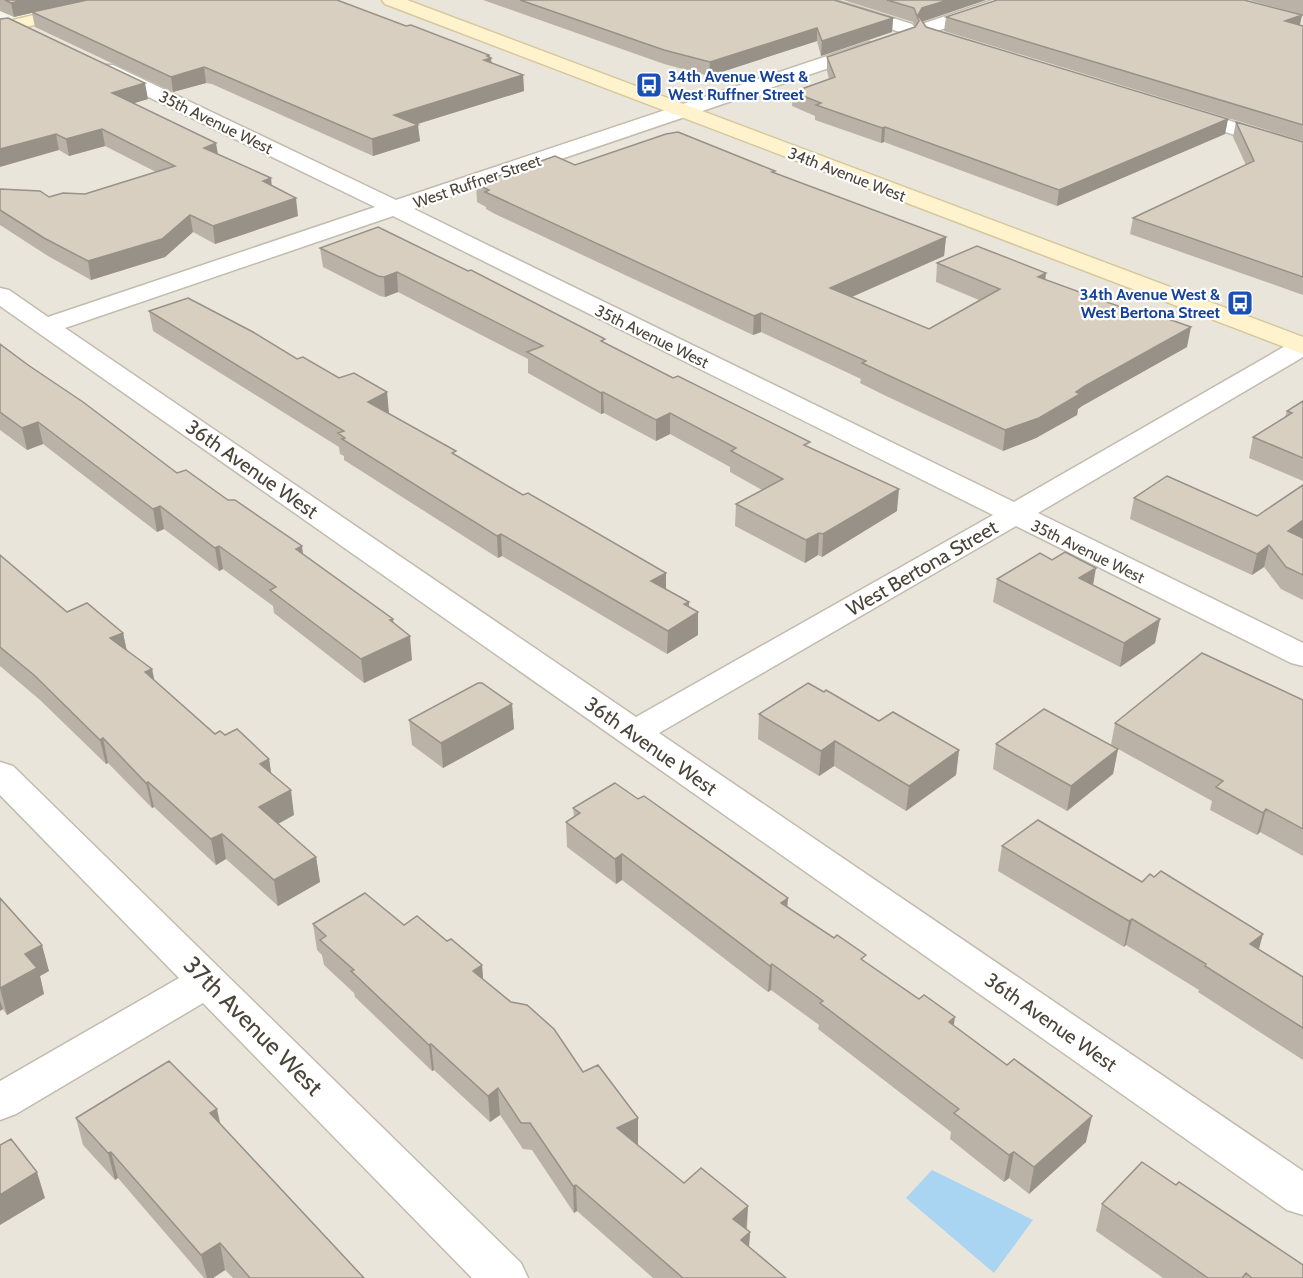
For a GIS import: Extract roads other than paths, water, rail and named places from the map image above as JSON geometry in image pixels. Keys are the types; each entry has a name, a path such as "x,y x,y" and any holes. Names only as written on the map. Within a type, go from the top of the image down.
{"street":[{"path":"4,24 119,0"},
{"name":"34th Avenue West","path":"391,0 1303,346"},
{"path":"817,0 907,31 936,35 1010,0"},
{"path":"4,24 48,42"},
{"name":"West Ruffner Street","path":"46,326 682,111 907,31"},
{"name":"35th Avenue West","path":"80,57 395,209 1303,656"},
{"path":"1166,108 1303,150"},
{"name":"36th Avenue West","path":"0,295 1303,1196"},
{"name":"West Bertona Street","path":"633,733 1015,515 1303,346"},
{"name":"37th Avenue West","path":"0,774 504,1278"},
{"path":"0,1102 207,981"}],"water":[{"path":"932,1170 1033,1220 994,1273 906,1198"}],"place":[{"name":"34th Avenue West & West Ruffner Street","path":"649,85"},
{"name":"34th Avenue West & West Bertona Street","path":"1240,303"}]}
